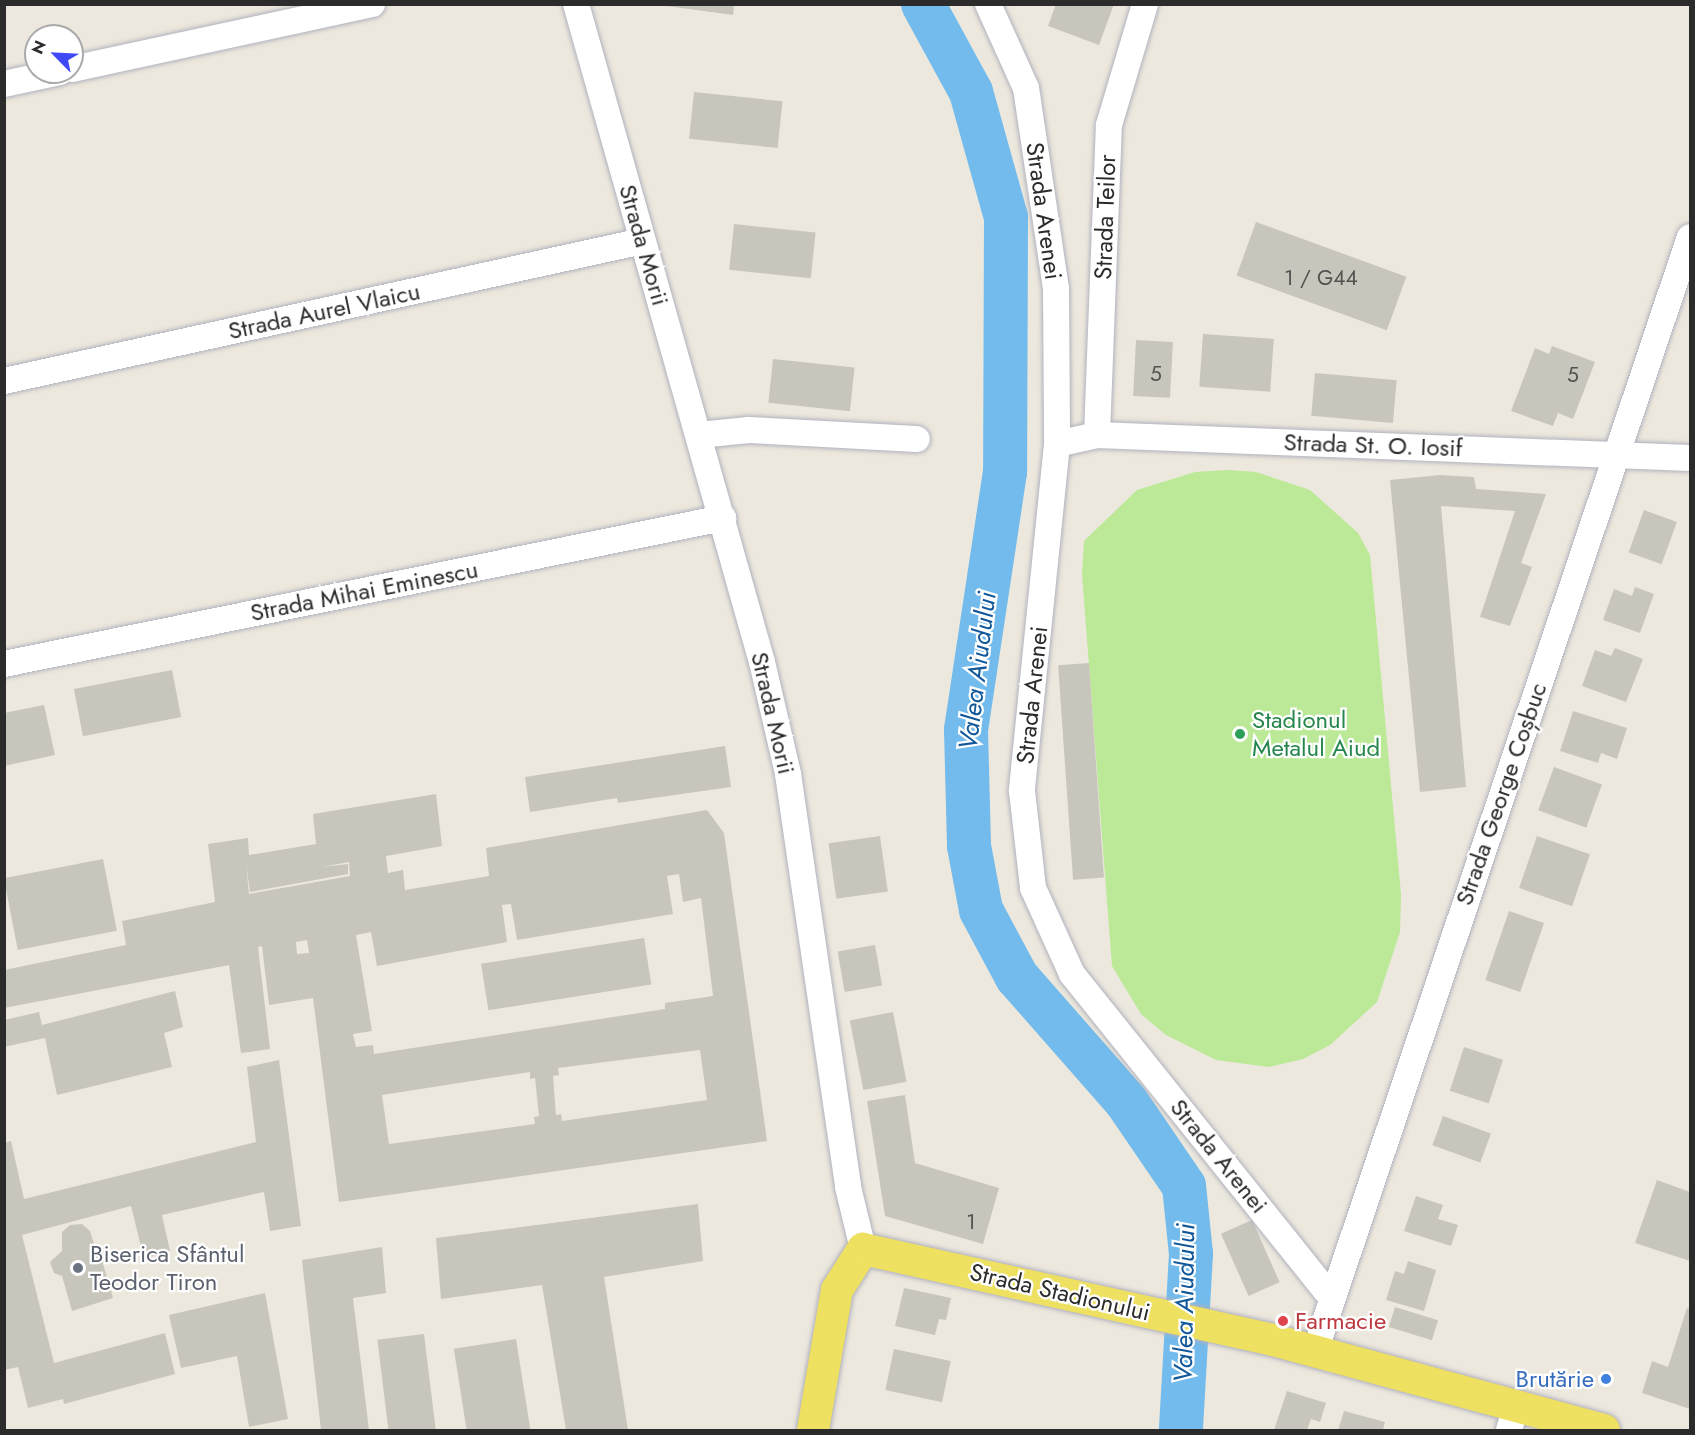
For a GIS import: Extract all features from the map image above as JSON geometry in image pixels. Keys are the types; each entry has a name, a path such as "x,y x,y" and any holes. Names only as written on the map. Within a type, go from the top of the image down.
{"main road":[{"name":"Strada Stadionului","path":"863,1250 1273,1340 1512,1418 1604,1431"},
{"path":"813,1431 837,1290 863,1250"}],"street":[{"path":"84,66 372,4"},
{"name":"Strada Morii","path":"576,4 723,518 788,774 848,1187 863,1250"},
{"name":"Strada Arenei","path":"988,4 1026,88 1056,289 1057,444 1022,791 1033,888 1072,974 1331,1298"},
{"name":"Strada Teilor","path":"1097,435 1108,125 1145,4"},
{"path":"4,84 24,80"},
{"name":"Strada George Coșbuc","path":"1315,1352 1331,1298 1690,237"},
{"name":"Strada Aurel Vlaicu","path":"4,381 643,241"},
{"path":"699,435 749,430 917,440"},
{"name":"Strada St. O. Iosif","path":"1057,444 1097,435 1690,458"},
{"name":"Strada Mihai Eminescu","path":"4,664 723,518"}],"green space":[{"name":"Stadionul Metalul Aiud","path":"1228,470 1256,472 1310,490 1358,533 1370,555 1401,894 1400,932 1377,1002 1330,1045 1303,1059 1269,1067 1216,1060 1166,1035 1141,1014 1112,966 1082,574 1084,541 1137,490 1195,472"}],"building":[{"path":"652,4 734,4 733,15"},
{"path":"1056,4 1114,4 1099,45 1048,26"},
{"path":"694,92 783,101 778,148 689,139"},
{"path":"1256,222 1406,277 1387,330 1237,276"},
{"path":"734,224 816,233 811,278 729,270"},
{"path":"1203,334 1274,339 1270,392 1199,387"},
{"path":"1136,340 1173,342 1170,398 1133,396"},
{"path":"1552,346 1595,362 1573,419 1558,413 1553,426 1511,411 1535,348 1549,354"},
{"path":"773,359 855,368 850,411 768,403"},
{"path":"1315,373 1397,380 1393,423 1311,416"},
{"path":"1440,475 1474,477 1476,489 1546,494 1521,563 1532,567 1510,626 1480,617 1515,511 1441,506 1466,787 1420,792 1390,480"},
{"path":"1644,510 1677,522 1661,564 1629,552"},
{"path":"1635,587 1654,594 1640,633 1603,620 1614,589 1632,596"},
{"path":"1615,648 1643,659 1626,702 1582,686 1595,650 1611,656"},
{"path":"1089,663 1104,877 1073,880 1058,665"},
{"path":"172,670 181,717 83,736 74,689"},
{"path":"44,705 55,755 4,766 4,713"},
{"path":"1573,711 1627,728 1617,759 1601,753 1598,763 1560,751"},
{"path":"725,746 731,787 618,803 617,798 530,812 525,777"},
{"path":"1554,767 1602,784 1586,828 1538,810"},
{"path":"436,794 442,846 386,856 388,873 403,870 405,890 489,876 486,848 707,810 724,833 767,1141 339,1202 313,998 269,1005 262,946 258,947 270,1049 241,1053 229,965 4,1008 4,970 126,945 122,921 215,902 208,844 248,838 249,855 316,844 313,814","holes":["349,862 350,876 249,894 246,864 250,892 348,874 348,864 322,867","679,874 683,902 701,898 713,996 665,1003 665,1009 374,1054 373,1045 356,1047 353,1034 372,1031 356,935 371,932 377,966 507,942 502,905 511,904 517,940 673,914 667,876","307,940 309,953 297,954 296,942","700,1050 707,1100 562,1121 561,1114 556,1115 553,1076 559,1075 558,1068","530,1072 530,1079 535,1078 539,1116 534,1117 535,1124 389,1144 382,1095"]},
{"path":"880,836 888,891 836,899 829,843"},
{"path":"1537,836 1590,854 1572,906 1519,888"},
{"path":"103,859 117,931 18,950 4,878"},
{"path":"1509,911 1544,923 1520,992 1485,980"},
{"path":"644,938 651,984 488,1010 481,964"},
{"path":"875,945 882,985 845,992 838,952"},
{"path":"175,991 183,1027 164,1033 172,1067 57,1095 45,1038 4,1047 4,1020 39,1012 42,1025"},
{"path":"893,1012 907,1082 863,1090 850,1020"},
{"path":"1464,1047 1503,1060 1489,1103 1450,1091"},
{"path":"279,1060 301,1226 270,1231 264,1192 162,1215 170,1251 144,1259 131,1206 22,1235 54,1363 165,1333 175,1374 64,1404 63,1399 28,1408 18,1367 4,1370 4,1143 11,1141 24,1199 256,1142 247,1067"},
{"path":"905,1095 915,1163 999,1188 983,1244 885,1216 867,1101"},
{"path":"1443,1116 1491,1133 1480,1163 1432,1145"},
{"path":"1657,1180 1690,1192 1690,1261 1635,1243"},
{"path":"1416,1196 1443,1205 1438,1219 1458,1225 1451,1246 1404,1231"},
{"path":"698,1204 703,1261 604,1277 628,1430 566,1430 542,1285 441,1299 436,1238"},
{"path":"1252,1220 1280,1282 1249,1296 1221,1234"},
{"name":"Biserica Sfântul Teodor Tiron","path":"82,1224 90,1231 94,1244 106,1249 108,1256 103,1264 113,1298 72,1311 62,1276 54,1273 50,1262 62,1251 62,1232 70,1225"},
{"path":"382,1247 386,1293 353,1298 369,1430 321,1430 302,1260"},
{"path":"1408,1261 1436,1270 1424,1311 1386,1300 1395,1271 1404,1274"},
{"path":"904,1288 951,1298 946,1320 939,1319 935,1335 895,1326"},
{"path":"265,1293 288,1419 249,1427 237,1356 181,1368 169,1315"},
{"path":"1395,1307 1438,1320 1432,1340 1389,1327"},
{"path":"1687,1308 1690,1309 1690,1409 1642,1393 1652,1361 1668,1367"},
{"path":"424,1334 436,1430 388,1430 377,1340"},
{"path":"516,1339 530,1430 467,1430 454,1349"},
{"path":"894,1349 951,1361 942,1402 885,1390"},
{"path":"1287,1391 1326,1403 1320,1422 1311,1419 1307,1430 1274,1430"},
{"path":"1344,1411 1385,1422 1383,1430 1338,1430"}],"waterway":[{"name":"Valea Aiudului","path":"923,4 971,92 1006,217 1005,472 966,730 969,846 981,910 1017,977 1126,1101 1184,1186 1191,1254 1181,1430"}],"place":[{"name":"Stadionul Metalul Aiud","path":"1240,734"},
{"name":"Biserica Sfântul Teodor Tiron","path":"78,1268"},
{"name":"Farmacie","path":"1283,1321"},
{"name":"Brutărie","path":"1606,1379"}]}
